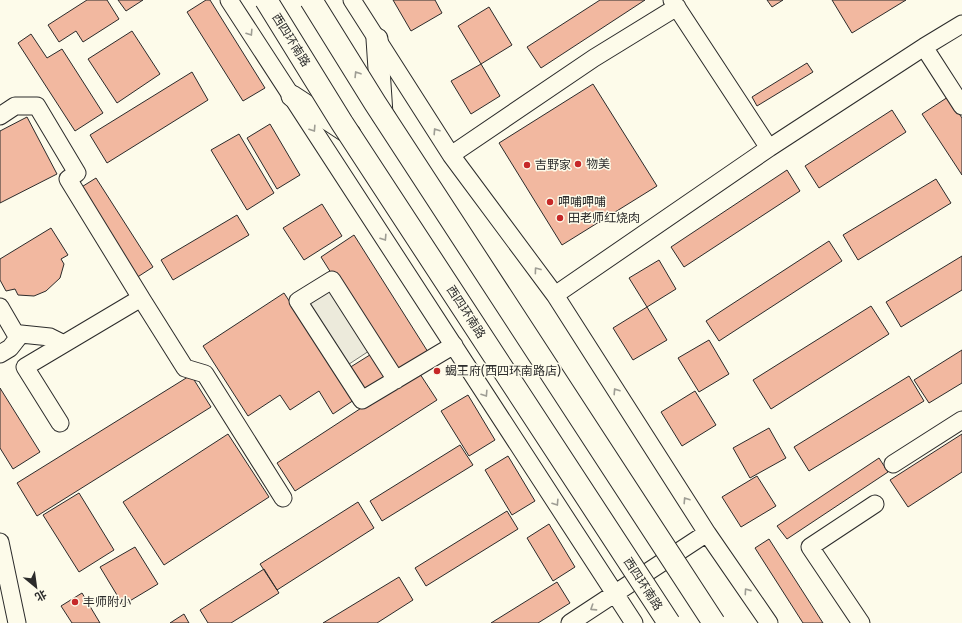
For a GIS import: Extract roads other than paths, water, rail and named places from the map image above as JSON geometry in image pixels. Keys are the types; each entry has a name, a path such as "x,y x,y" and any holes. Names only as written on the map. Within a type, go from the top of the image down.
{"highway":[{"name":"西四环南路","path":"266,0 347,129 669,623"},
{"path":"311,0 375,103 714,623"}],"main road":[{"path":"377,39 382,114 714,623"},
{"name":"西四环南路","path":"292,96 350,134 669,623"}],"street":[{"name":"西四环南路","path":"229,0 634,623"},
{"path":"352,0 451,155 555,295 707,533 769,623"},
{"path":"451,155 674,4 769,148"},
{"path":"555,295 769,148 962,24"},
{"path":"924,47 962,106"},
{"path":"0,116 15,106 37,106 77,172 68,179 141,298 185,368 205,374 283,498"},
{"path":"396,380 332,280 298,301 362,400 396,380 454,345"},
{"path":"60,423 25,368 141,298"},
{"path":"0,307 18,338"},
{"path":"0,354 10,348 21,334 50,337 64,344"},
{"path":"893,464 962,420"},
{"path":"861,623 810,547 875,504"},
{"path":"570,623 707,533"},
{"path":"0,542 17,623"}],"place":[{"name":"物美","path":"578,164"},
{"name":"吉野家","path":"527,165"},
{"name":"呷哺呷哺","path":"550,202"},
{"name":"田老师红烧肉","path":"560,218"},
{"name":"蝎王府(西四环南路店)","path":"437,371"},
{"name":"丰师附小","path":"75,602"}]}
